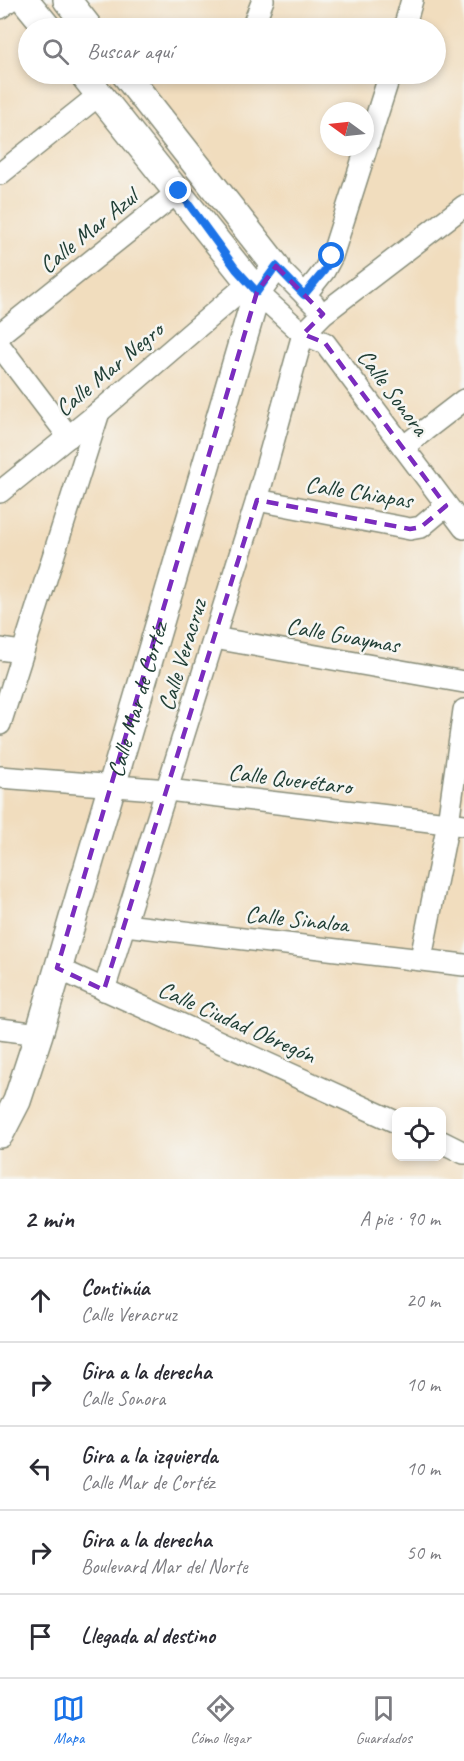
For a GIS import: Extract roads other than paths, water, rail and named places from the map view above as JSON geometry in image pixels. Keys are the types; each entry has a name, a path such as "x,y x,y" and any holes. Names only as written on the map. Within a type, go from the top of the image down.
{"street":[{"path":"0,8 10,0"},
{"path":"25,0 40,18"},
{"path":"67,0 81,18"},
{"path":"407,18 412,0"},
{"path":"92,84 179,191 253,288"},
{"path":"133,84 276,266 323,314"},
{"path":"304,295 324,271 332,256 387,84"},
{"path":"0,174 100,94"},
{"name":"Calle Mar Azul","path":"0,334 179,191"},
{"path":"303,334 323,314 464,206"},
{"name":"Calle Mar de Cortéz","path":"0,1134 17,1101 39,1034 253,288 276,266"},
{"name":"Calle Sonora","path":"253,288 303,334 325,343 464,528"},
{"name":"Calle Mar Negro","path":"0,492 253,288"},
{"name":"Calle Sonora","path":"323,314 325,343"},
{"name":"Calle Veracruz","path":"104,990 257,500 303,334"},
{"path":"0,346 69,437"},
{"path":"402,447 464,400"},
{"path":"0,724 10,650 99,412"},
{"name":"Calle Chiapas","path":"257,500 410,529 421,527 446,506"},
{"name":"Calle Guaymas","path":"214,638 464,682"},
{"path":"421,958 456,824 464,710"},
{"name":"Calle Querétaro","path":"0,777 168,790 456,824"},
{"name":"Calle Sinaloa","path":"125,925 421,958 464,965"},
{"name":"Calle Ciudad Obregón","path":"57,968 392,1120"},
{"path":"0,1029 39,1034"},
{"path":"446,1144 464,1152"}]}
